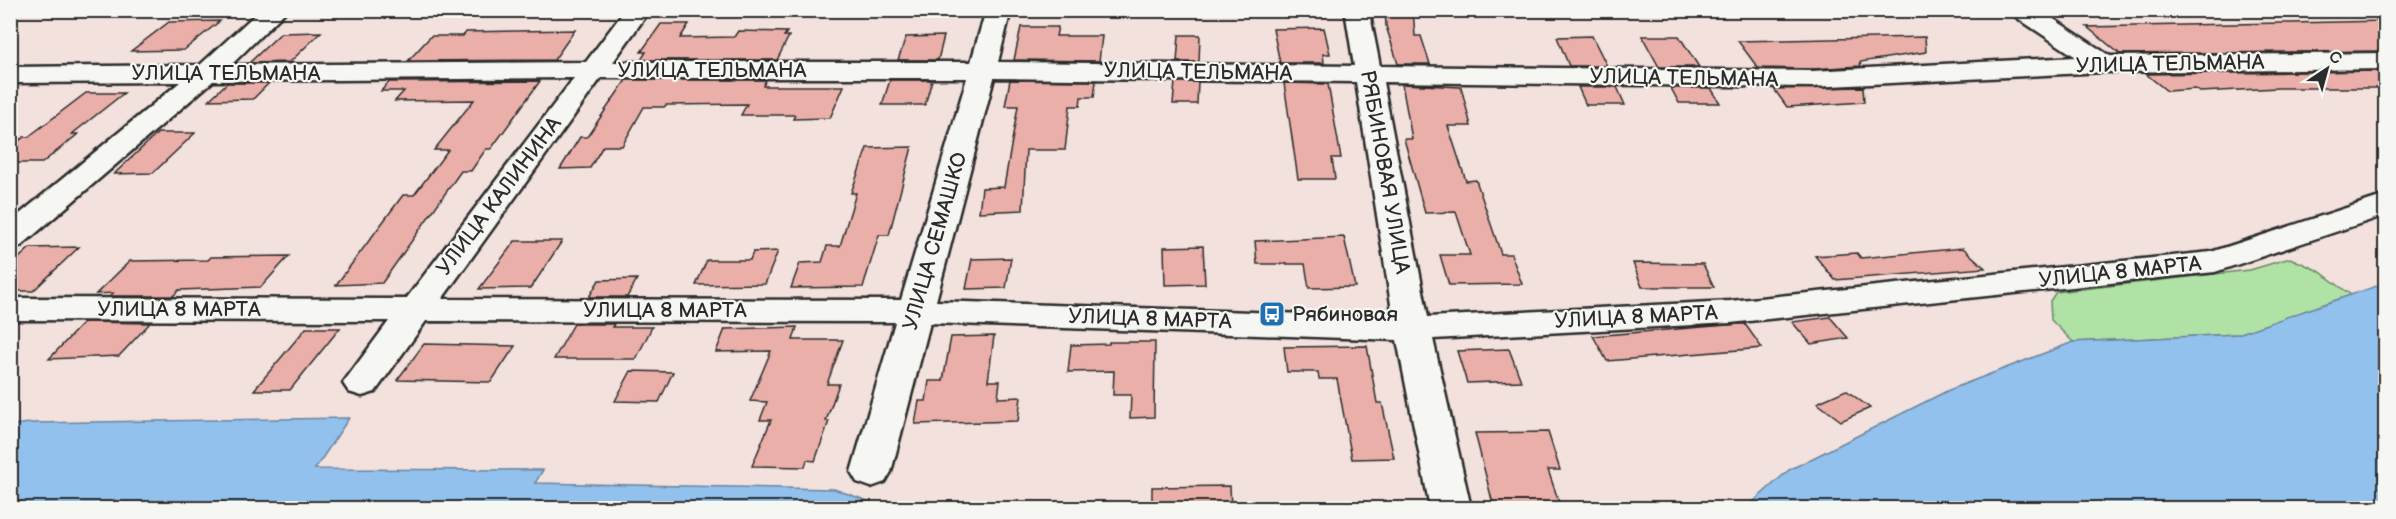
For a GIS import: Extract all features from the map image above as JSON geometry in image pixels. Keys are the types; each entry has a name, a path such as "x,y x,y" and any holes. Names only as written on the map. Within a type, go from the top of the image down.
{"street":[{"path":"10,239 207,73 275,10"},
{"name":"УЛИЦА КАЛИНИНА","path":"362,383 638,10"},
{"name":"УЛИЦА СЕМАШКО","path":"871,472 999,10"},
{"name":"РЯБИНОВАЯ УЛИЦА","path":"1357,10 1413,329 1451,508"},
{"path":"2022,10 2104,64"},
{"name":"УЛИЦА ТЕЛЬМАНА","path":"10,75 593,70 982,70 1812,80 2104,64 2385,61"},
{"name":"УЛИЦА 8 МАРТА","path":"10,309 915,311 1413,329 1730,312 2216,262 2385,204"}],"green space":[{"path":"2290,258 2319,271 2351,295 2239,334 2073,342 2051,320 2050,301 2056,292 2250,270"}],"water":[{"path":"2385,283 2385,508 1746,508 1789,470 1949,390 2073,342 2238,334"},
{"path":"349,418 315,469 543,470 535,483 834,489 888,508 11,508 11,425"}],"building":[{"path":"1385,10 1413,10 1415,36 1421,36 1430,64 1398,64 1386,26"},
{"path":"220,21 184,50 131,51 169,22"},
{"path":"2385,21 2385,51 2120,54 2087,27"},
{"path":"661,24 689,24 680,38 734,37 738,31 787,32 784,36 789,36 777,60 641,60 646,52 641,52"},
{"path":"1021,27 1058,27 1056,36 1102,36 1099,61 1014,60"},
{"path":"1324,28 1330,54 1323,54 1324,63 1280,63 1273,29"},
{"path":"575,30 554,60 408,61 431,36 463,36 466,32"},
{"path":"321,32 290,62 249,63 281,33"},
{"path":"1179,35 1200,35 1199,62 1177,62"},
{"path":"944,36 938,60 898,60 906,37"},
{"path":"1592,36 1607,66 1569,66 1557,37"},
{"path":"1642,36 1679,36 1699,67 1659,67"},
{"path":"1925,37 1926,52 1860,62 1861,66 1812,69 1758,68 1738,41"},
{"path":"2385,71 2385,88 2278,88 2200,92 2196,89 2167,91 2146,74"},
{"path":"626,80 766,80 763,86 844,86 830,118 793,119 795,115 741,115 747,104 644,107 622,146 603,146 590,168 560,169 580,137 587,137"},
{"path":"890,80 932,80 925,105 882,105"},
{"path":"1010,80 1096,81 1094,97 1081,97 1080,106 1070,106 1065,150 1026,150 1023,210 979,212 982,188 1004,187 1018,106 1005,106"},
{"path":"540,81 491,149 486,149 471,171 461,171 382,283 336,285 403,195 414,195 448,150 434,150 474,100 395,101 404,91 381,91 389,82"},
{"path":"1175,82 1198,82 1197,104 1173,104"},
{"path":"227,83 269,83 253,99 209,100"},
{"path":"1284,83 1328,84 1341,158 1332,158 1335,179 1298,179"},
{"path":"1402,84 1461,87 1471,126 1448,126 1466,181 1476,180 1501,254 1511,254 1522,284 1449,285 1440,255 1470,255 1456,212 1425,213 1404,139 1412,139"},
{"path":"1578,87 1617,87 1625,105 1586,105"},
{"path":"1863,87 1864,102 1787,107 1774,89"},
{"path":"1671,88 1711,88 1720,103 1679,103"},
{"path":"86,93 124,93 72,134 78,134 42,163 10,163 10,148"},
{"path":"158,133 195,133 153,173 114,174"},
{"path":"912,147 889,235 879,235 863,287 791,288 800,263 822,262 827,246 840,246 856,193 851,193 867,148"},
{"path":"1344,237 1355,287 1309,288 1305,264 1257,264 1255,241"},
{"path":"515,241 562,241 531,288 479,289"},
{"path":"1203,246 1205,284 1165,285 1164,247"},
{"path":"79,247 33,291 10,291 10,266 30,248"},
{"path":"1963,248 1985,268 1835,280 1815,256 1857,253 1861,258"},
{"path":"778,251 765,284 696,285 707,260 750,260 753,252"},
{"path":"289,256 261,287 179,290 173,296 96,294 130,261"},
{"path":"1011,258 1006,288 966,289 972,259"},
{"path":"1633,263 1703,264 1714,287 1642,287"},
{"path":"637,279 627,297 589,297 599,280"},
{"path":"1830,317 1848,338 1811,344 1792,322"},
{"path":"84,322 150,323 119,356 49,359"},
{"path":"574,324 652,327 636,359 554,359"},
{"path":"1745,324 1762,348 1607,361 1593,336"},
{"path":"797,327 793,340 843,340 827,384 839,384 826,421 829,421 815,461 807,460 805,467 752,466 771,420 760,420 767,402 750,401 771,351 716,352 725,329"},
{"path":"306,328 340,328 290,390 254,390"},
{"path":"994,336 988,381 1000,381 998,398 1021,397 1018,421 915,424 919,401 926,401 929,381 943,381 951,337"},
{"path":"1109,342 1155,342 1154,417 1130,418 1131,395 1113,395 1114,371 1068,372 1071,345 1109,344"},
{"path":"424,344 515,346 491,382 397,380"},
{"path":"1367,346 1377,403 1382,403 1394,458 1352,459 1337,379 1319,379 1318,372 1287,372 1284,347"},
{"path":"1509,349 1521,381 1467,383 1457,351"},
{"path":"631,371 673,372 659,402 615,401"},
{"path":"1846,390 1870,408 1841,421 1817,403"},
{"path":"1548,432 1560,470 1548,470 1561,508 1494,508 1475,433"},
{"path":"1230,486 1231,508 1152,508 1152,487"}],"place":[{"name":"Рябиновая","path":"1272,314"}]}
